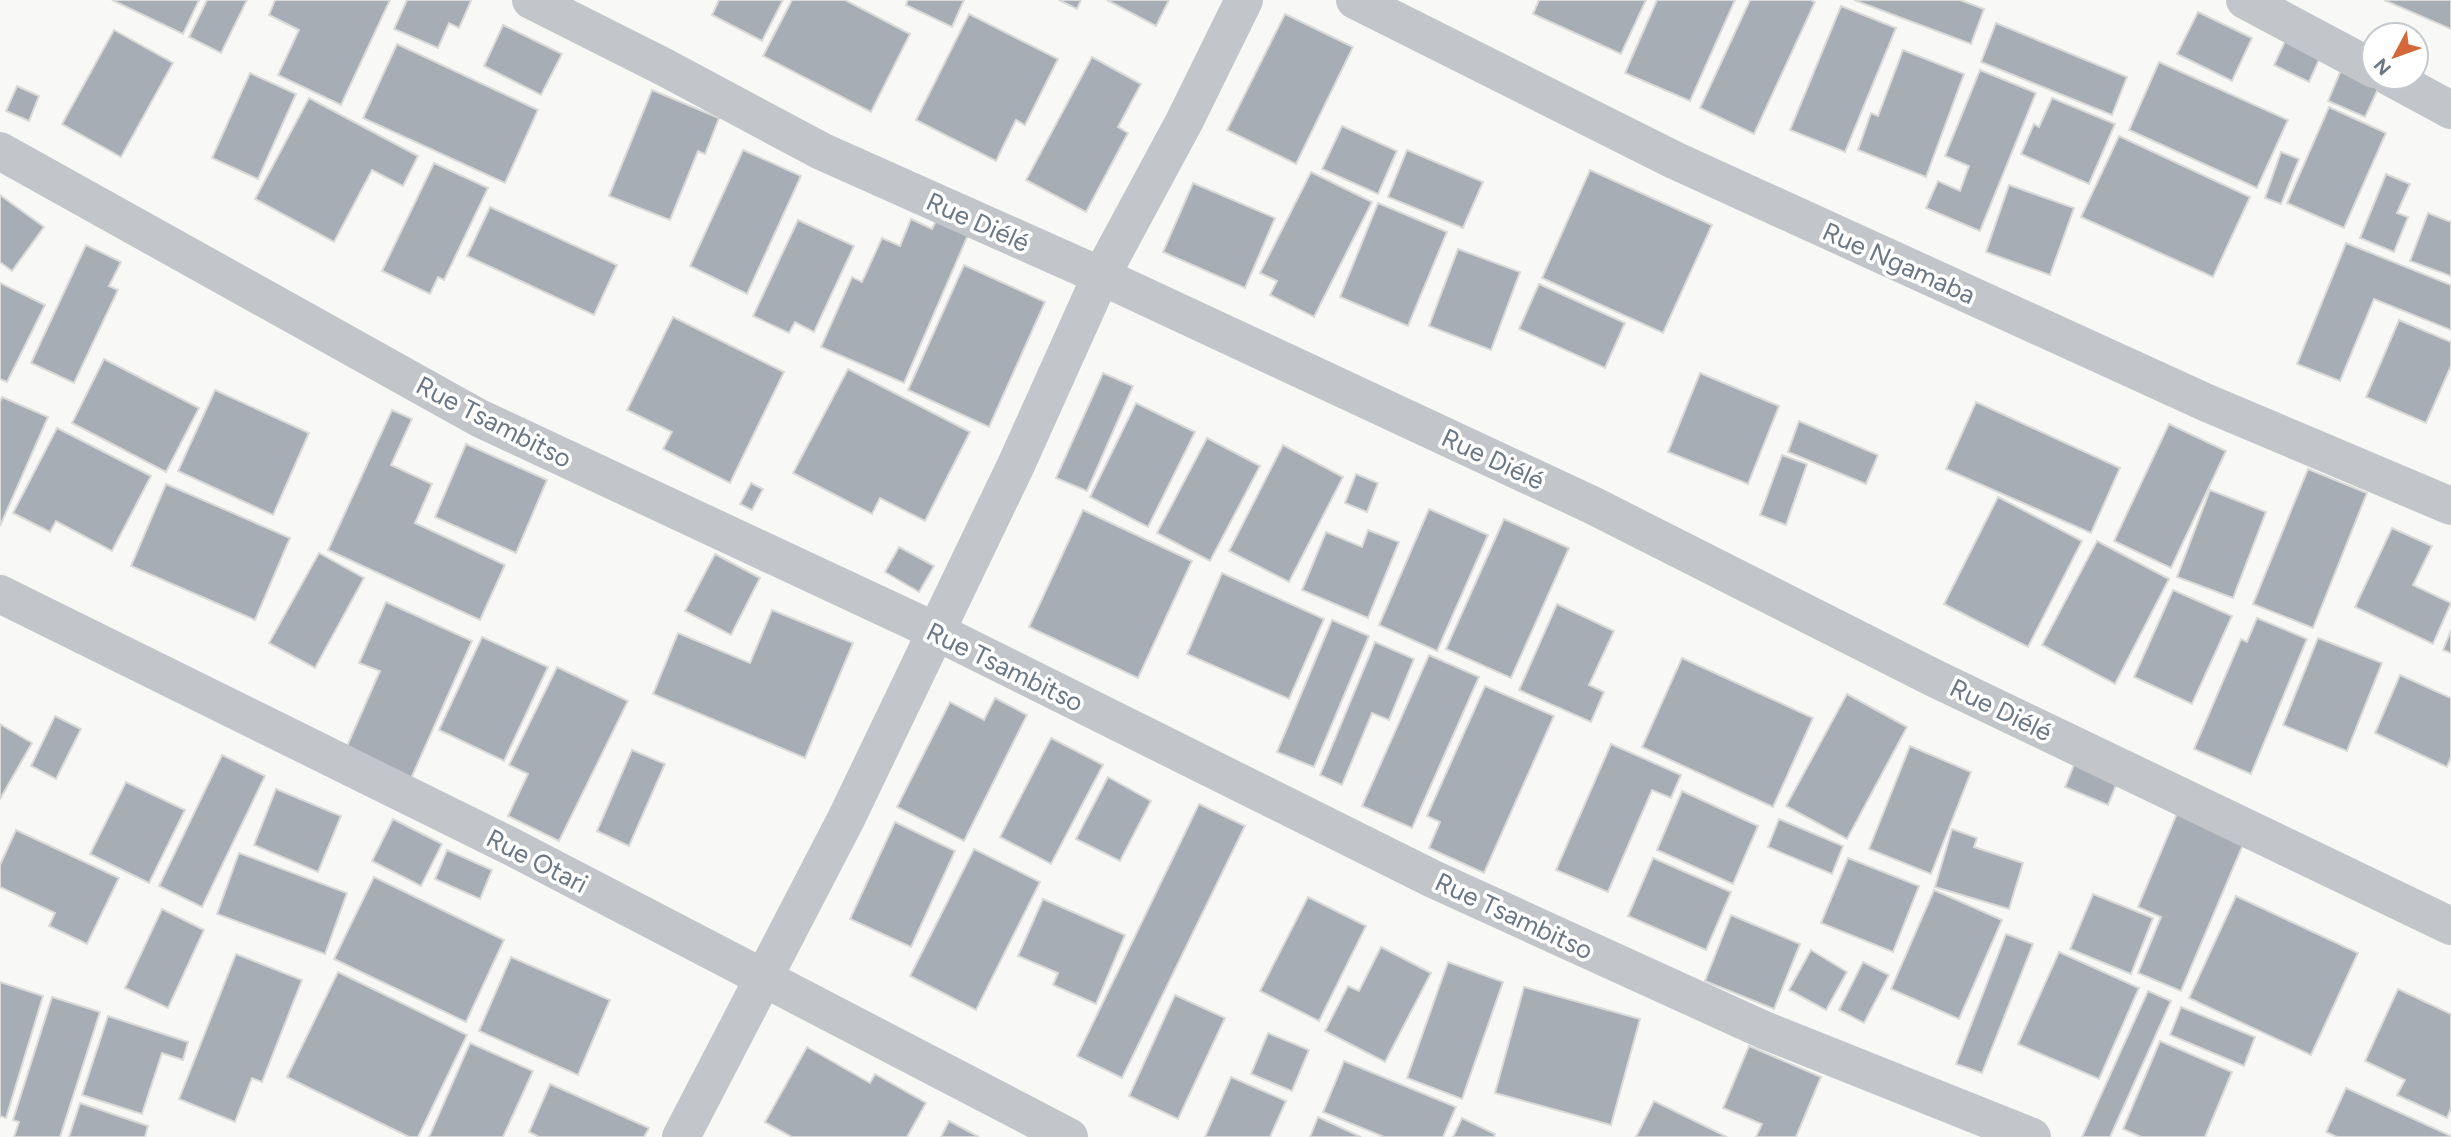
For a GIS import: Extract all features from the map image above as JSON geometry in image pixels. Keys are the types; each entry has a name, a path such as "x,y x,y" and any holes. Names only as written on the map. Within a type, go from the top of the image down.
{"street":[{"name":"Rue Diélé","path":"531,0 821,151 1101,276 1592,505 1934,678 2451,926"},
{"path":"681,1137 846,819 937,632 1101,276 1184,122 1244,0"},
{"name":"Rue Ngamaba","path":"1355,0 1674,160 2207,403 2451,506"},
{"path":"2245,0 2360,62"},
{"path":"2416,91 2451,110"},
{"name":"Rue Tsambitso","path":"0,151 479,418 937,632 1433,878 1764,1030 2032,1137"},
{"name":"Rue Otari","path":"0,594 514,848 1069,1137"}],"building":[{"path":"112,0 199,0 183,34"},
{"path":"207,0 247,0 221,53 189,37"},
{"path":"275,0 390,0 341,105 278,75 299,30 269,15"},
{"path":"407,0 471,1 459,28 449,23 438,48 394,29"},
{"path":"719,0 783,0 762,41 712,15"},
{"path":"792,0 845,0 910,34 871,112 763,56"},
{"path":"908,0 964,0 952,27 906,5"},
{"path":"1059,0 1081,0 1077,9"},
{"path":"1107,0 1169,0 1156,26"},
{"path":"1539,0 1646,0 1621,54 1533,14"},
{"path":"1657,0 1735,0 1690,101 1625,73"},
{"path":"1750,0 1815,2 1754,134 1700,108"},
{"path":"1854,0 1960,0 1984,9 1971,44"},
{"path":"2384,0 2451,0 2451,29"},
{"path":"1841,6 1896,28 1845,152 1790,130"},
{"path":"2198,12 2252,38 2232,81 2177,54"},
{"path":"969,14 1058,59 1025,125 1016,120 996,161 916,120"},
{"path":"1285,14 1353,47 1296,164 1227,130"},
{"path":"1996,23 2127,77 2112,115 1981,62"},
{"path":"503,25 562,54 541,95 484,66"},
{"path":"114,30 173,63 121,157 62,124"},
{"path":"2290,31 2324,49 2309,82 2274,65"},
{"path":"397,44 538,110 505,183 363,118"},
{"path":"1903,50 1964,74 1926,177 1858,150 1871,113 1878,116"},
{"path":"1092,57 1141,84 1118,127 1128,133 1086,212 1026,180"},
{"path":"2159,62 2288,120 2257,188 2129,130"},
{"path":"1980,70 2036,93 1980,231 1926,208 1938,181 1960,191 1969,166 1945,156"},
{"path":"2341,70 2360,78 2360,91 2377,91 2365,117 2328,101"},
{"path":"250,73 296,94 258,179 212,158"},
{"path":"17,86 39,96 29,121 6,111"},
{"path":"652,90 719,118 705,154 698,151 670,220 609,196"},
{"path":"309,98 418,156 403,186 372,170 334,242 255,199"},
{"path":"2052,98 2115,124 2089,184 2021,154 2034,124 2039,127"},
{"path":"2329,107 2386,133 2344,228 2287,203"},
{"path":"1342,126 1397,151 1378,194 1322,169"},
{"path":"2119,136 2250,197 2213,277 2081,217"},
{"path":"743,150 801,176 747,294 690,266"},
{"path":"1407,150 1483,182 1463,228 1388,197"},
{"path":"2281,152 2299,159 2281,204 2265,198"},
{"path":"434,163 488,188 444,280 438,277 430,294 382,271"},
{"path":"1590,170 1712,225 1663,333 1542,278"},
{"path":"1311,172 1372,202 1314,317 1270,295 1277,281 1260,273"},
{"path":"2386,174 2410,184 2397,213 2408,217 2394,252 2360,238"},
{"path":"1193,183 1275,218 1245,288 1163,252"},
{"path":"2009,185 2074,208 2050,275 1986,252"},
{"path":"0,195 44,227 12,271 0,262"},
{"path":"1378,203 1447,232 1408,326 1340,297"},
{"path":"490,207 617,265 594,315 467,256"},
{"path":"2428,213 2451,222 2451,276 2410,261"},
{"path":"911,219 932,229 936,221 968,235 904,383 821,347 852,277 862,282 882,238 900,246"},
{"path":"798,220 854,246 814,332 795,322 789,333 753,316"},
{"path":"2346,243 2451,285 2451,330 2374,299 2340,381 2297,364"},
{"path":"86,245 121,262 109,286 118,290 74,383 31,363"},
{"path":"1458,249 1520,272 1491,350 1429,326"},
{"path":"964,265 1045,302 989,427 908,390"},
{"path":"0,283 45,305 7,382 0,379"},
{"path":"1539,284 1625,323 1605,368 1519,329"},
{"path":"673,317 784,372 730,483 663,449 672,432 627,410"},
{"path":"2399,320 2451,342 2451,366 2426,423 2366,397"},
{"path":"104,359 199,408 166,472 72,423"},
{"path":"848,369 970,432 925,521 880,498 872,514 793,473"},
{"path":"1103,373 1133,386 1087,491 1056,478"},
{"path":"1700,373 1779,406 1748,484 1668,452"},
{"path":"215,390 309,433 273,515 178,471"},
{"path":"2,397 48,417 0,526 0,402"},
{"path":"1976,402 2120,468 2091,533 1946,469"},
{"path":"1136,403 1195,432 1148,527 1090,497"},
{"path":"392,410 412,419 391,465 432,484 415,523 505,565 480,620 328,550"},
{"path":"1799,421 1878,455 1866,484 1788,452"},
{"path":"2169,424 2226,451 2171,568 2114,541"},
{"path":"57,428 151,476 112,551 56,521 50,532 13,513"},
{"path":"1207,438 1260,466 1210,561 1157,533"},
{"path":"466,444 547,480 516,553 435,517"},
{"path":"1283,445 1343,477 1289,582 1229,551"},
{"path":"1782,455 1807,464 1786,525 1760,515"},
{"path":"2308,469 2367,493 2313,628 2253,604"},
{"path":"1356,474 1378,483 1367,512 1345,503"},
{"path":"751,483 763,489 752,510 740,504"},
{"path":"166,484 290,538 255,620 131,566"},
{"path":"2210,490 2266,512 2233,598 2177,577"},
{"path":"1998,497 2082,541 2028,647 1944,604"},
{"path":"1429,509 1488,535 1437,651 1379,625"},
{"path":"1083,510 1192,561 1138,678 1029,627"},
{"path":"1504,519 1569,548 1511,678 1446,649"},
{"path":"2392,528 2432,546 2413,585 2451,603 2433,644 2355,607"},
{"path":"1368,530 1399,542 1368,618 1302,590 1326,532 1362,547"},
{"path":"2097,541 2169,579 2115,684 2042,645"},
{"path":"899,547 934,566 919,592 885,572"},
{"path":"319,553 364,578 315,668 269,643"},
{"path":"715,554 760,578 731,635 685,611"},
{"path":"1222,573 1324,619 1289,699 1187,654"},
{"path":"2173,590 2232,616 2192,704 2134,677"},
{"path":"386,602 472,641 409,783 344,753 380,671 359,663"},
{"path":"1557,604 1614,631 1589,685 1604,692 1591,722 1519,690"},
{"path":"772,610 853,643 805,758 653,694 678,633 750,663"},
{"path":"2257,618 2307,639 2251,774 2194,749 2241,639 2247,642"},
{"path":"1332,620 1369,636 1314,767 1277,752"},
{"path":"2451,630 2451,653 2443,650"},
{"path":"482,637 548,667 504,761 439,730"},
{"path":"2318,638 2382,663 2347,751 2283,725"},
{"path":"1375,642 1414,659 1389,720 1372,713 1342,785 1320,775"},
{"path":"1429,655 1479,677 1412,828 1362,806"},
{"path":"1682,658 1813,718 1773,807 1642,747"},
{"path":"557,667 628,701 559,841 508,816 528,774 509,765"},
{"path":"2400,675 2451,698 2451,757 2447,767 2375,733"},
{"path":"1485,686 1554,716 1484,873 1429,848 1440,822 1427,816"},
{"path":"1847,694 1907,727 1847,839 1786,806"},
{"path":"995,698 1027,715 964,841 897,807 950,702 984,720"},
{"path":"55,716 81,729 56,779 31,766"},
{"path":"0,724 32,743 0,799"},
{"path":"1051,738 1103,765 1051,864 1000,837"},
{"path":"1611,744 1681,775 1671,798 1652,790 1608,892 1556,870"},
{"path":"1910,746 1971,772 1931,874 1869,849"},
{"path":"632,750 665,764 629,846 597,831"},
{"path":"222,755 265,776 202,907 159,886"},
{"path":"2076,760 2119,778 2108,805 2065,787"},
{"path":"1108,777 1151,801 1120,861 1076,839"},
{"path":"126,782 185,810 149,883 90,854"},
{"path":"276,789 341,816 318,872 254,845"},
{"path":"1682,791 1758,826 1733,884 1657,850"},
{"path":"1199,804 1245,826 1122,1078 1077,1056"},
{"path":"2178,811 2245,840 2181,991 2138,973 2161,917 2138,907"},
{"path":"393,819 442,844 421,886 372,861"},
{"path":"1779,819 1843,846 1832,874 1768,847"},
{"path":"895,822 955,851 911,947 850,919"},
{"path":"1952,829 1977,838 1974,847 2023,863 2009,909 1935,887"},
{"path":"16,830 119,878 87,944 49,926 55,913 0,887 0,865"},
{"path":"974,849 1040,882 976,1010 910,976"},
{"path":"447,850 492,870 480,899 435,879"},
{"path":"239,853 347,893 325,954 217,914"},
{"path":"1653,858 1731,892 1706,950 1628,916"},
{"path":"1848,858 1919,886 1893,952 1821,923"},
{"path":"374,877 504,940 466,1022 334,959"},
{"path":"1934,890 2002,920 1959,1019 1891,989"},
{"path":"2093,894 2153,918 2131,974 2070,949"},
{"path":"2236,896 2358,953 2311,1055 2189,998"},
{"path":"1308,897 1366,926 1319,1021 1260,991"},
{"path":"1043,899 1125,935 1096,1004 1053,985 1058,973 1018,956"},
{"path":"162,909 204,930 168,1008 125,988"},
{"path":"1731,915 1800,944 1774,1009 1705,981"},
{"path":"2006,934 2033,944 1982,1073 1956,1064"},
{"path":"1381,947 1431,973 1385,1062 1325,1031 1348,986 1359,991"},
{"path":"1811,950 1847,972 1826,1010 1789,990"},
{"path":"2059,952 2139,988 2099,1079 2018,1044"},
{"path":"236,954 302,980 262,1082 252,1078 235,1122 179,1099"},
{"path":"511,957 610,1000 578,1075 479,1031"},
{"path":"1448,962 1503,982 1462,1099 1407,1078"},
{"path":"1863,962 1889,975 1864,1023 1839,1010"},
{"path":"338,972 467,1035 418,1137 409,1137 287,1077"},
{"path":"0,982 43,996 6,1118 0,1116"},
{"path":"1524,987 1640,1019 1611,1125 1495,1093"},
{"path":"2398,989 2451,1014 2451,1108 2447,1118 2397,1095 2405,1080 2365,1061"},
{"path":"2148,991 2171,1001 2110,1137 2082,1137"},
{"path":"1175,995 1225,1018 1178,1119 1129,1096"},
{"path":"52,997 100,1012 60,1137 14,1137 19,1122 13,1120"},
{"path":"2181,1007 2255,1037 2244,1066 2170,1035"},
{"path":"108,1016 188,1042 183,1060 162,1053 142,1114 82,1095"},
{"path":"1268,1033 1309,1050 1292,1091 1251,1074"},
{"path":"2160,1041 2232,1072 2205,1137 2141,1137 2123,1129"},
{"path":"470,1043 533,1071 503,1137 429,1137"},
{"path":"1749,1046 1821,1077 1796,1137 1756,1137 1762,1124 1723,1108"},
{"path":"807,1047 870,1083 875,1074 926,1103 907,1137 792,1137 765,1122"},
{"path":"1344,1061 1456,1107 1443,1137 1384,1137 1323,1112"},
{"path":"1231,1077 1286,1101 1270,1137 1205,1137"},
{"path":"550,1084 649,1128 644,1137 539,1137 529,1132"},
{"path":"2346,1088 2451,1137 2337,1137 2326,1132"},
{"path":"1654,1101 1727,1137 1636,1137"},
{"path":"80,1103 148,1126 145,1137 69,1137"},
{"path":"1318,1117 1361,1137 1310,1137"},
{"path":"1462,1118 1495,1134 1494,1137 1453,1137"},
{"path":"949,1121 979,1137 941,1137"}]}
